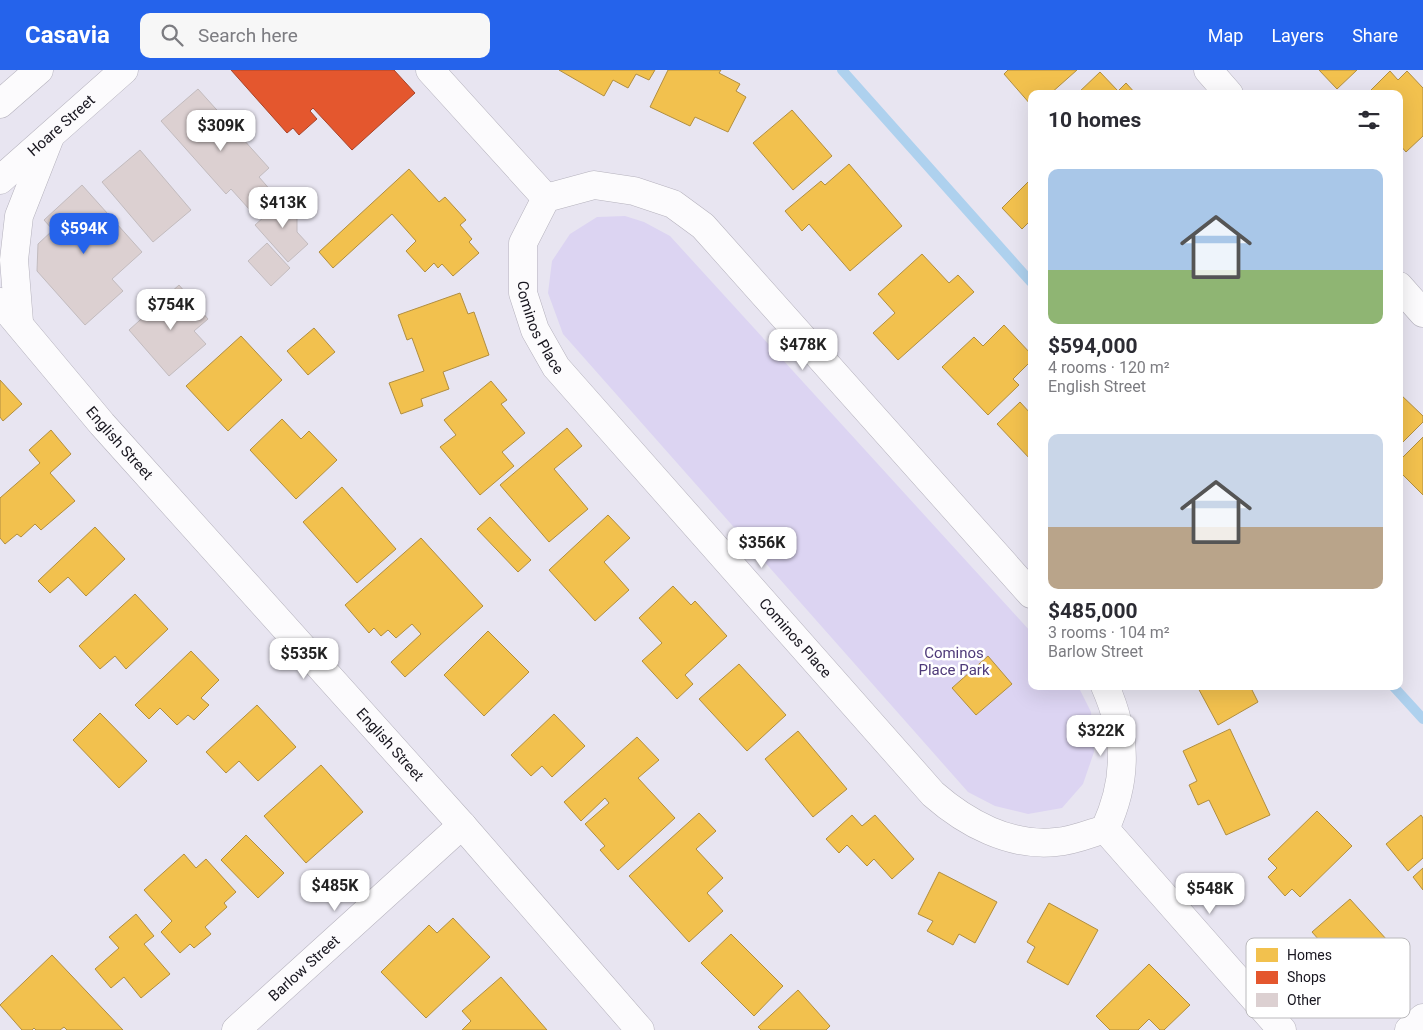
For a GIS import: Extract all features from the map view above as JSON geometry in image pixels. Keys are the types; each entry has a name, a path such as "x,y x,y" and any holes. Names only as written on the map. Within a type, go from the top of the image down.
{"street":[{"path":"0,104 39,70"},
{"name":"Hoare Street","path":"0,180 124,70"},
{"path":"430,70 546,198 594,185 634,191 673,204 703,226 1028,591"},
{"path":"1208,70 1226,90"},
{"path":"19,322 14,260 18,216 50,137"},
{"name":"Cominos Place","path":"546,198 523,243 523,294 535,330 556,367 933,794 953,811 982,828 1022,840 1056,842 1105,829"},
{"path":"1403,290 1423,313"},
{"name":"English Street","path":"0,302 19,322 102,424 462,825 640,1030"},
{"path":"1108,690 1117,712 1122,775 1114,810 1105,829 1246,989"},
{"name":"Barlow Street","path":"236,1030 462,825"},
{"path":"1271,1018 1282,1030"},
{"path":"1409,1030 1423,1018"}],"green space":[{"name":"Cominos Place Park","path":"625,216 644,222 670,236 1028,629 1028,690 1080,690 1091,712 1094,752 1083,784 1062,808 1028,814 995,806 968,792 563,334 548,293 552,261 570,234 597,217"}],"building: Homes":[{"path":"559,70 655,70 649,80 636,74 628,88 613,80 604,96"},
{"path":"668,70 721,70 719,73 740,84 736,91 746,97 728,132 695,117 690,126 650,107"},
{"path":"1008,70 1077,70 1054,90 1028,90 1028,102 1004,74"},
{"path":"1319,70 1357,70 1337,89"},
{"path":"1390,71 1398,80 1407,71 1423,88 1423,136 1406,152 1403,149 1403,90 1371,90"},
{"path":"1100,72 1117,90 1081,90"},
{"path":"1126,83 1132,90 1119,90"},
{"path":"792,110 832,156 793,190 753,143"},
{"path":"849,164 902,226 850,271 809,224 802,231 785,211 821,181 825,185"},
{"path":"409,169 439,202 445,197 466,220 460,225 472,239 469,242 479,253 453,276 442,264 438,268 434,263 425,272 406,251 416,241 392,214 333,268 319,252"},
{"path":"1028,182 1028,223 1022,229 1002,208"},
{"path":"922,254 949,283 958,275 974,292 898,360 873,333 895,313 878,294"},
{"path":"460,293 468,314 474,312 489,355 443,372 449,389 421,399 423,406 401,414 389,383 424,371 412,338 407,340 398,315"},
{"path":"1004,325 1028,351 1028,364 1013,379 1019,385 988,415 942,367 974,337 983,346"},
{"path":"314,328 335,352 308,375 287,351"},
{"path":"241,336 282,380 228,431 186,386"},
{"path":"0,380 22,404 3,421 0,417"},
{"path":"491,381 507,400 501,404 525,433 502,452 514,466 480,495 440,447 456,435 444,420"},
{"path":"1403,397 1423,416 1423,422 1403,442"},
{"path":"1020,402 1028,411 1028,457 997,424"},
{"path":"282,419 301,439 309,431 337,460 296,499 250,450"},
{"path":"567,428 582,446 554,469 588,509 549,542 500,485"},
{"path":"51,430 71,454 50,473 75,501 41,530 35,524 21,537 17,534 5,544 0,538 0,498 40,463 29,450"},
{"path":"1423,437 1423,495 1403,475 1403,457"},
{"path":"342,487 396,549 357,583 303,522"},
{"path":"608,515 630,538 604,562 629,590 595,621 549,570"},
{"path":"490,517 531,560 518,572 477,529"},
{"path":"95,527 125,559 86,596 68,577 50,593 38,581"},
{"path":"421,538 483,606 405,677 391,662 421,634 412,624 396,638 388,630 381,636 374,628 369,633 345,605"},
{"path":"673,586 691,605 695,601 727,636 685,675 693,684 677,699 642,661 662,643 639,618"},
{"path":"135,594 168,629 126,669 115,656 100,669 79,646"},
{"path":"488,631 529,672 484,716 444,675"},
{"path":"191,651 219,680 201,698 209,705 194,720 188,715 177,725 160,708 149,719 135,705"},
{"path":"988,656 1012,684 976,715 952,688"},
{"path":"739,664 786,715 747,751 699,699"},
{"path":"1199,690 1252,690 1258,702 1218,725"},
{"path":"257,705 296,747 258,781 239,761 226,773 206,752"},
{"path":"100,713 147,761 119,788 73,740"},
{"path":"554,714 585,746 552,777 542,766 531,776 511,755"},
{"path":"1230,729 1270,815 1226,835 1209,800 1198,805 1189,785 1197,781 1183,751"},
{"path":"798,731 847,789 813,817 765,759"},
{"path":"637,737 659,760 638,778 675,818 618,870 600,850 605,846 585,824 609,803 605,798 581,821 564,802"},
{"path":"321,765 363,812 306,863 264,816"},
{"path":"1317,811 1352,846 1300,897 1292,889 1285,896 1268,877 1277,868 1268,859"},
{"path":"699,813 716,831 696,849 723,878 707,893 723,911 689,942 629,876"},
{"path":"852,815 862,826 875,815 914,859 892,879 874,859 867,866 847,845 839,853 826,839"},
{"path":"1421,815 1423,818 1423,858 1408,871 1386,844"},
{"path":"246,835 284,873 258,898 221,860"},
{"path":"184,854 196,868 206,859 236,892 224,903 227,907 205,927 211,934 194,948 190,944 180,953 161,932 172,921 144,890"},
{"path":"1423,868 1423,890 1413,877"},
{"path":"939,872 997,902 975,943 959,934 953,945 927,931 933,921 918,914"},
{"path":"1350,899 1385,938 1317,938 1312,932"},
{"path":"1049,903 1098,930 1068,985 1027,962 1035,947 1027,942"},
{"path":"136,914 154,936 144,944 170,974 141,998 124,977 111,988 95,969 119,948 109,937"},
{"path":"453,918 490,957 426,1018 381,972 429,925 437,933"},
{"path":"731,934 783,986 754,1016 701,963"},
{"path":"52,955 123,1030 67,1030 64,1027 60,1030 36,1030 34,1028 32,1030 22,1030 0,1005"},
{"path":"1149,964 1190,1005 1164,1030 1160,1030 1149,1019 1138,1030 1110,1030 1096,1016"},
{"path":"501,977 547,1030 462,1030 471,1021 462,1011"},
{"path":"798,990 830,1026 826,1030 761,1030 758,1027"}],"building: Shops":[{"path":"231,70 394,70 415,93 352,150 313,108 310,111 317,119 299,135 293,128 287,133"}],"building: Other":[{"path":"198,89 269,168 259,177 279,200 258,219 231,189 226,194 161,121"},
{"path":"140,150 191,210 153,242 102,182"},
{"path":"82,185 142,252 112,279 123,291 85,325 37,271 38,244 53,230 44,220"},
{"path":"285,198 297,198 297,232 308,244 288,262 255,225"},
{"path":"267,243 290,268 271,286 248,261"},
{"path":"179,285 208,319 194,331 206,344 169,376 129,330"}],"waterway":[{"path":"842,70 1028,279"},
{"path":"1397,690 1423,719"}]}
